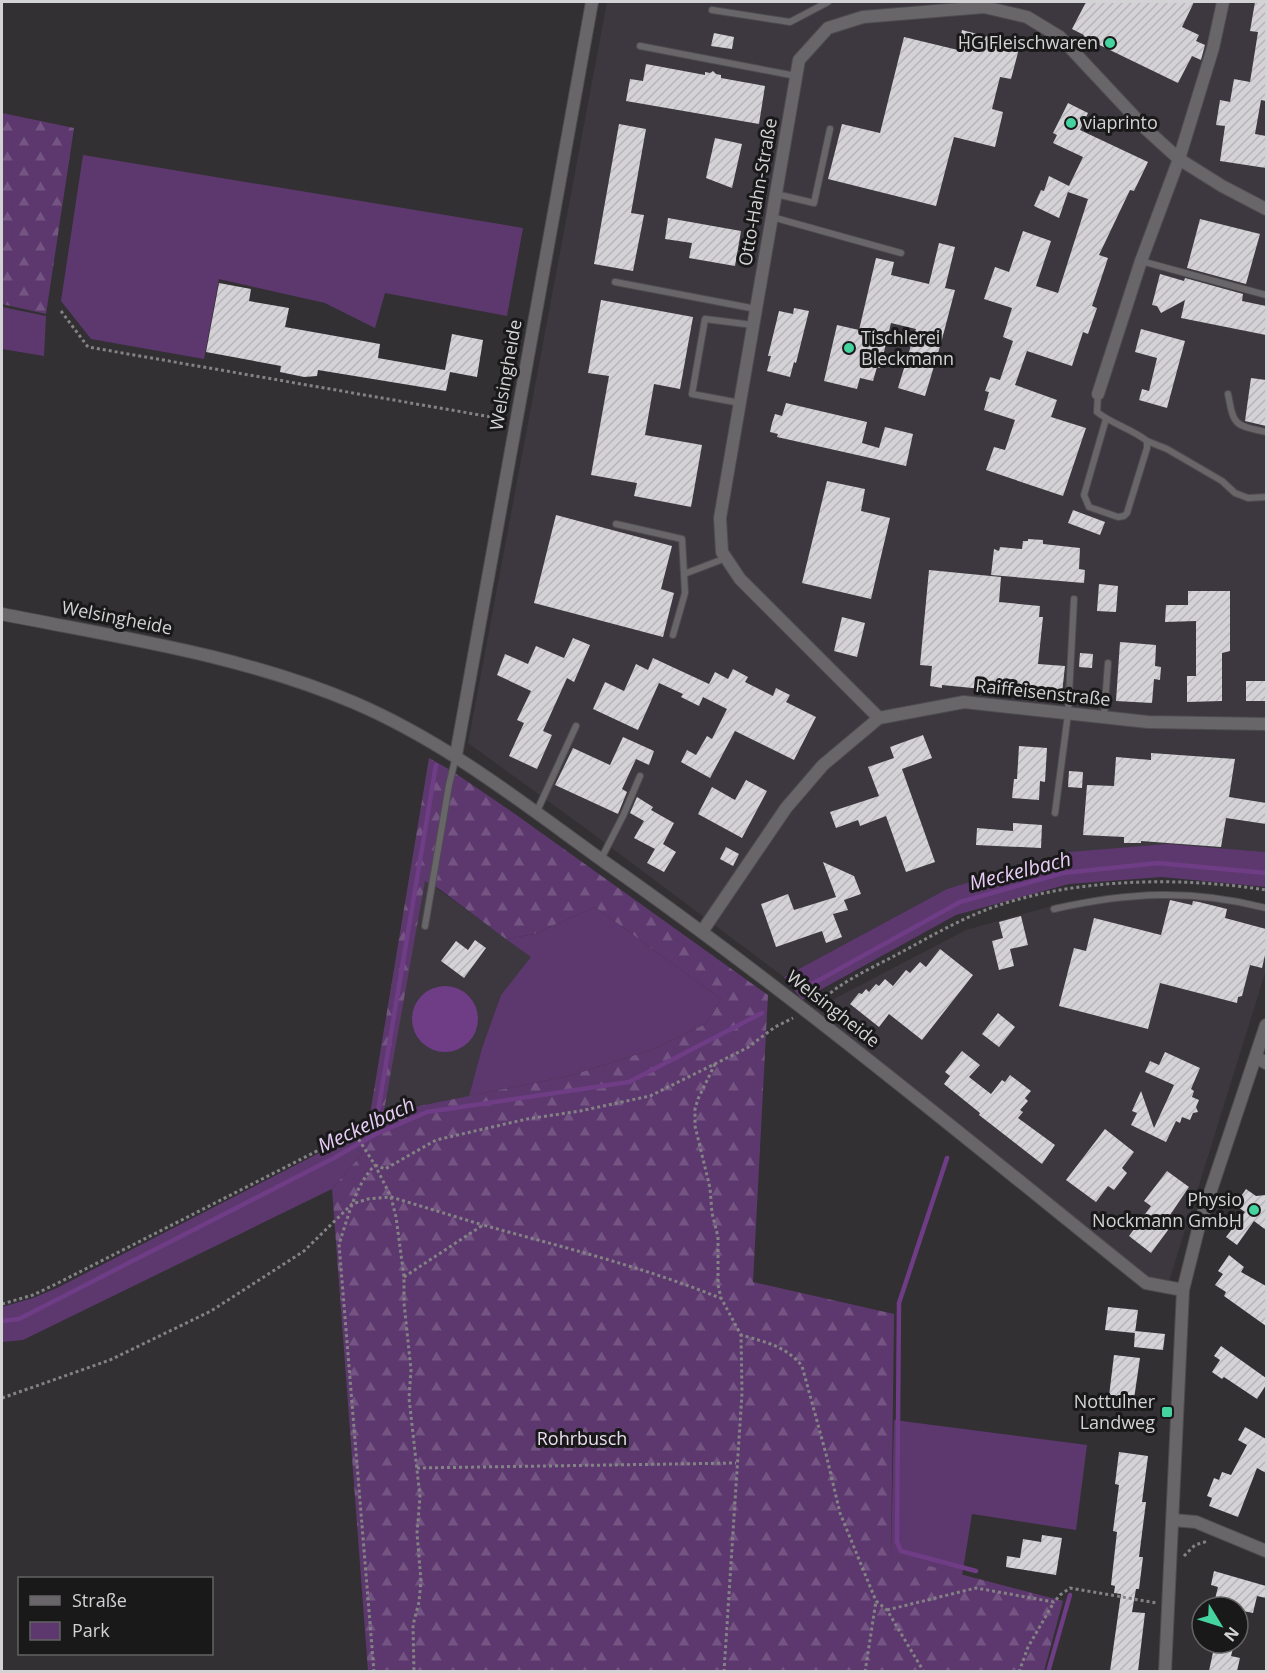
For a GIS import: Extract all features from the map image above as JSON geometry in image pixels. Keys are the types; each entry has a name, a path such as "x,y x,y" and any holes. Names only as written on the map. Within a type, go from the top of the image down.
{"street":[{"name":"Welsingheide","path":"456,755 592,2"},
{"path":"1098,394 1141,261 1179,159 1213,48 1223,2"},
{"name":"Otto-Hahn-Straße","path":"879,718 740,579 722,552 720,518 799,60 828,28 863,17 955,5 984,7 1027,17 1060,37 1146,129 1179,159 1222,186 1266,209"},
{"name":"Welsingheide","path":"2,614 192,651 271,671 371,710 415,731 456,755 703,930 1146,1283 1183,1290"},
{"name":"Raiffeisenstraße","path":"703,930 786,808 823,765 879,718 964,702 1148,722 1266,724"},
{"path":"1166,1671 1183,1290 1199,1226 1261,1060 1266,1025"},
{"path":"1173,1520 1196,1522 1266,1551"}],"lane":[{"path":"712,10 790,22 828,2"},
{"path":"640,46 796,76"},
{"path":"776,194 813,204 830,129"},
{"path":"772,217 901,253"},
{"path":"1141,261 1266,295"},
{"path":"615,282 756,309"},
{"path":"740,403 692,394 705,319 753,325"},
{"path":"1098,394 1097,412 1106,419 1176,454 1222,481 1235,493 1248,498 1266,496"},
{"path":"1228,394 1233,418 1238,424 1266,432"},
{"path":"1106,419 1084,495 1089,507 1118,517 1124,516 1144,459 1147,441"},
{"path":"616,524 682,539 685,593 673,635"},
{"path":"684,574 726,558"},
{"path":"1055,813 1068,714 1074,599"},
{"path":"1104,717 1108,663"},
{"path":"537,811 576,726"},
{"name":"Welsingheide","path":"425,926 456,755"},
{"path":"601,859 624,816 640,776"},
{"path":"1054,909 1129,896 1178,894 1213,897 1266,908"}],"path":[{"path":"61,311 88,347 516,421"},
{"path":"375,1165 385,1169 436,1140 527,1119 650,1096 747,1048 775,1027 808,1012 847,982 985,910 1042,895 1123,883 1207,882 1266,890"},
{"path":"716,1062 698,1099 695,1109 695,1126 718,1237 718,1285 721,1299 741,1335 742,1393 724,1671"},
{"path":"2,1304 33,1295 56,1284 321,1149 350,1131 354,1132 375,1165 391,1197 404,1276 404,1303 411,1370 409,1398 420,1497 417,1533 420,1581 419,1602 413,1625 414,1671"},
{"path":"374,1671 339,1244 352,1204 369,1171 375,1165"},
{"path":"2,1398 110,1360 211,1311 304,1251 352,1204 368,1199 391,1197 692,1286 721,1299"},
{"path":"404,1276 483,1225"},
{"path":"741,1335 778,1345 802,1366 840,1513 876,1601 887,1610 924,1671"},
{"path":"417,1468 737,1462"},
{"path":"1183,1558 1195,1545 1231,1537"},
{"path":"887,1610 976,1588 1054,1602"},
{"path":"1019,1671 1028,1647 1054,1602 1071,1588 1168,1605"},
{"path":"865,1671 876,1601"}],"shaded area":[{"path":"607,2 1266,2 1266,852 1168,844 947,889 784,977 468,743"},
{"path":"425,880 532,957 501,995 482,1048 469,1096 419,1106 381,1122"},
{"path":"1161,894 1266,904 1266,970 1166,1291 815,1009 966,930 1070,901"},
{"path":"445,986 458,989 468,996 475,1006 478,1019 475,1032 468,1042 458,1049 445,1052 432,1049 422,1042 415,1032 412,1019 415,1006 422,996 432,989"}],"green space":[{"path":"2,113 74,128 46,314 2,304"},
{"path":"83,155 523,228 507,316 385,293 375,328 325,303 219,279 204,359 91,339 61,301"},
{"path":"2,307 46,316 44,356 2,349"},
{"name":"Rohrbusch","path":"429,758 515,814 768,995 753,1282 894,1314 891,1556 1063,1601 1044,1671 368,1671 332,1189 362,1154 351,1139 369,1120","holes":["425,881 438,888 506,939 534,934 595,907 721,999 707,1023 654,1049 569,1076 419,1106 382,1122"]},
{"path":"1168,844 1266,852 1266,887 1162,877 1069,884 956,915 802,1000 784,977 947,889 1069,852"},
{"path":"595,907 721,999 707,1023 654,1049 569,1076 469,1096 482,1048 501,995 531,957 506,939 534,934"},
{"path":"349,1135 362,1154 332,1189 23,1340 2,1342 2,1307 57,1288 323,1151"},
{"path":"894,1420 1087,1445 1076,1530 972,1514 962,1576 891,1556"}],"building":[{"path":"1086,2 1194,2 1182,27 1199,35 1196,41 1205,45 1201,60 1192,56 1178,83 1083,37 1084,35 1072,29"},
{"path":"1255,2 1266,2 1266,101 1261,100 1255,134 1266,136 1266,168 1220,161 1225,126 1216,125 1220,100 1230,102 1234,79 1250,82 1258,32 1250,31"},
{"path":"962,30 1020,45 1011,79 1000,77 992,109 1003,112 995,147 954,137 936,206 828,179 842,124 880,133 904,37 958,50"},
{"path":"714,33 734,37 732,49 711,46"},
{"path":"646,64 705,75 705,72 713,71 721,75 721,78 765,86 759,124 626,101 630,79 643,81"},
{"path":"1068,103 1088,113 1080,130 1148,162 1134,191 1130,190 1099,255 1108,258 1092,306 1097,308 1088,334 1083,332 1072,366 1027,351 1015,385 1057,400 1051,417 1086,428 1063,496 986,470 994,447 1005,450 1015,420 984,410 989,392 985,391 990,377 1000,380 1013,341 1003,337 1012,308 984,299 995,267 1009,272 1023,231 1051,241 1036,286 1058,293 1088,199 1068,192 1059,218 1034,206 1041,190 1044,191 1049,176 1069,186 1083,157 1053,143 1057,135 1053,133"},
{"path":"619,124 646,129 631,213 644,215 633,271 594,264"},
{"path":"715,138 742,144 732,188 706,178"},
{"path":"668,218 741,231 735,266 689,258 692,243 665,239"},
{"path":"1200,219 1260,234 1246,284 1187,268"},
{"path":"939,243 955,247 945,288 955,290 925,396 898,388 916,329 891,323 880,368 877,367 873,381 860,378 857,389 824,381 837,325 859,330 876,258 894,262 891,275 929,284"},
{"path":"1160,274 1184,281 1185,278 1243,294 1242,301 1266,306 1266,335 1181,318 1185,300 1161,313 1157,306 1152,305"},
{"path":"219,283 251,289 249,301 289,308 285,327 380,344 378,358 445,370 452,334 483,340 477,377 450,372 446,391 318,370 317,376 304,377 280,372 281,366 206,352"},
{"path":"601,300 693,317 680,389 654,384 645,435 702,445 691,507 634,496 637,483 591,475 609,376 588,373"},
{"path":"794,308 809,311 796,363 794,362 790,377 767,371 771,356 768,356 779,311 793,314"},
{"path":"1141,329 1185,341 1167,408 1139,400 1142,389 1149,391 1157,358 1135,352"},
{"path":"1251,378 1266,380 1266,426 1245,421"},
{"path":"786,403 867,422 862,443 879,448 885,427 913,434 906,466 777,437 778,434 770,432 772,423 775,414 782,416"},
{"path":"827,481 865,489 861,511 890,518 871,599 802,583"},
{"path":"1073,510 1105,522 1100,535 1068,523"},
{"path":"556,515 672,546 661,589 674,593 663,637 534,603"},
{"path":"1028,539 1043,540 1043,544 1080,548 1079,569 1085,570 1084,583 991,575 994,549 999,551 1000,547 1022,549 1023,541 1028,541"},
{"path":"929,570 1001,577 999,602 1040,606 1039,617 1043,617 1038,664 1065,666 1062,693 1033,691 1033,694 942,685 942,688 930,686 932,666 920,665"},
{"path":"1099,584 1118,586 1116,612 1097,611"},
{"path":"1188,591 1230,591 1230,651 1222,653 1222,701 1187,702 1187,676 1196,676 1196,621 1165,622 1166,605 1188,605"},
{"path":"842,617 865,623 857,657 834,651"},
{"path":"573,638 590,645 574,682 567,678 543,731 552,735 537,769 509,756 524,723 517,720 531,691 497,675 505,654 528,664 536,646 564,658"},
{"path":"1120,642 1156,645 1155,666 1161,667 1160,680 1154,679 1152,703 1116,701"},
{"path":"1080,653 1093,654 1092,668 1079,667"},
{"path":"653,658 709,684 715,672 728,679 733,669 748,677 745,682 773,696 776,688 790,695 786,702 816,717 794,760 735,731 710,778 681,762 687,750 696,755 707,736 712,739 727,709 703,697 699,706 681,697 683,694 659,683 638,730 593,709 605,682 624,691 636,664 648,670"},
{"path":"1246,681 1266,681 1266,701 1246,701"},
{"path":"923,735 932,758 902,769 935,862 906,872 886,816 860,826 858,820 836,828 830,812 879,796 868,767 894,758 890,747"},
{"path":"623,737 654,751 649,765 636,759 622,789 627,792 618,814 555,785 573,748 610,765"},
{"path":"1019,746 1047,748 1045,782 1040,781 1039,800 1012,798 1014,779 1017,779"},
{"path":"1151,753 1235,759 1229,797 1266,803 1266,824 1226,818 1221,847 1141,841 1141,843 1124,843 1124,837 1083,835 1087,785 1114,786 1116,757 1151,760"},
{"path":"1069,771 1083,772 1082,788 1068,787"},
{"path":"746,780 767,791 742,838 698,814 712,787 735,800"},
{"path":"637,797 653,807 651,810 674,823 663,844 676,852 664,872 647,863 655,849 634,838 644,821 630,813"},
{"path":"1013,823 1042,825 1041,848 976,845 977,828 1013,831"},
{"path":"726,847 739,854 733,866 720,859"},
{"path":"823,862 854,876 861,894 844,900 848,910 833,914 842,937 826,943 822,931 776,947 761,904 788,894 794,910 836,897"},
{"path":"1170,900 1192,905 1193,901 1227,909 1225,918 1266,929 1266,951 1262,968 1250,965 1242,996 1238,997 1237,1003 1160,983 1148,1029 1059,1006 1074,948 1086,951 1094,918 1161,935"},
{"path":"1021,916 1028,945 1010,949 1014,966 999,970 992,941 1003,938 999,922"},
{"path":"475,940 486,948 464,978 441,961 456,941 468,950"},
{"path":"940,949 973,975 922,1040 889,1014 879,1027 850,1004 859,993 862,994 866,989 869,992 885,979 893,986 906,970 910,973 920,962 926,967"},
{"path":"998,1013 1015,1027 999,1047 982,1034"},
{"path":"962,1051 980,1065 969,1077 991,1094 1002,1080 1005,1082 1010,1075 1031,1091 1025,1098 1028,1101 1020,1110 1023,1112 1018,1118 1055,1145 1042,1164 979,1115 980,1113 944,1084 950,1076 945,1072"},
{"path":"1165,1052 1200,1068 1191,1089 1194,1091 1192,1097 1199,1100 1196,1107 1198,1112 1193,1113 1190,1120 1182,1117 1180,1123 1176,1121 1166,1142 1131,1125 1137,1113 1132,1111 1141,1091 1154,1128 1174,1085 1145,1072 1150,1061 1159,1065"},
{"path":"1105,1129 1134,1152 1122,1168 1127,1173 1114,1190 1108,1186 1096,1202 1066,1180"},
{"path":"1167,1171 1189,1187 1168,1218 1174,1222 1151,1253 1129,1236 1151,1206 1144,1201"},
{"name":"Physio Nockmann GmbH","path":"1246,1189 1256,1196 1266,1195 1266,1230 1254,1221 1237,1245 1226,1237 1245,1212 1235,1205"},
{"path":"1229,1255 1244,1267 1241,1272 1266,1286 1266,1326 1224,1296 1226,1292 1215,1285 1223,1274 1218,1271"},
{"path":"1108,1307 1138,1310 1135,1333 1105,1330"},
{"path":"1135,1331 1165,1334 1163,1350 1134,1347"},
{"path":"1221,1346 1266,1378 1266,1385 1257,1399 1224,1377 1222,1379 1212,1372 1220,1360 1214,1356"},
{"path":"1114,1355 1140,1358 1134,1399 1109,1396"},
{"path":"1245,1427 1266,1439 1266,1473 1257,1468 1238,1517 1209,1506 1212,1498 1207,1496 1214,1478 1219,1480 1222,1472 1231,1475 1247,1445 1238,1440"},
{"path":"1119,1452 1148,1456 1142,1502 1146,1502 1139,1557 1143,1557 1139,1589 1136,1589 1132,1612 1145,1613 1138,1671 1110,1671 1121,1594 1114,1593 1115,1586 1111,1585 1117,1532 1113,1531 1119,1485 1115,1484"},
{"path":"1042,1535 1062,1538 1056,1575 1006,1567 1007,1556 1020,1558 1023,1539 1041,1542"},
{"path":"1214,1571 1266,1586 1266,1598 1257,1596 1253,1613 1250,1612 1250,1595 1216,1595 1218,1587 1211,1585"},
{"path":"1212,1655 1231,1655 1240,1658 1237,1671 1209,1671"}],"waterway":[{"path":"374,1135 436,765"},
{"name":"Meckelbach","path":"803,989 960,902 1063,873 1158,863 1266,873"},
{"name":"Meckelbach","path":"2,1321 19,1319 334,1158 374,1135 427,1112 629,1082 762,1013"},
{"path":"947,1158 899,1303 897,1542 901,1551 976,1571"},
{"path":"1048,1672 1070,1595"}],"place":[{"name":"HG Fleischwaren","path":"1110,43"},
{"name":"viaprinto","path":"1071,123"},
{"name":"Tischlerei Bleckmann","path":"849,348"},
{"name":"Physio Nockmann GmbH","path":"1254,1210"},
{"name":"Nottulner Landweg","path":"1167,1412"}]}
